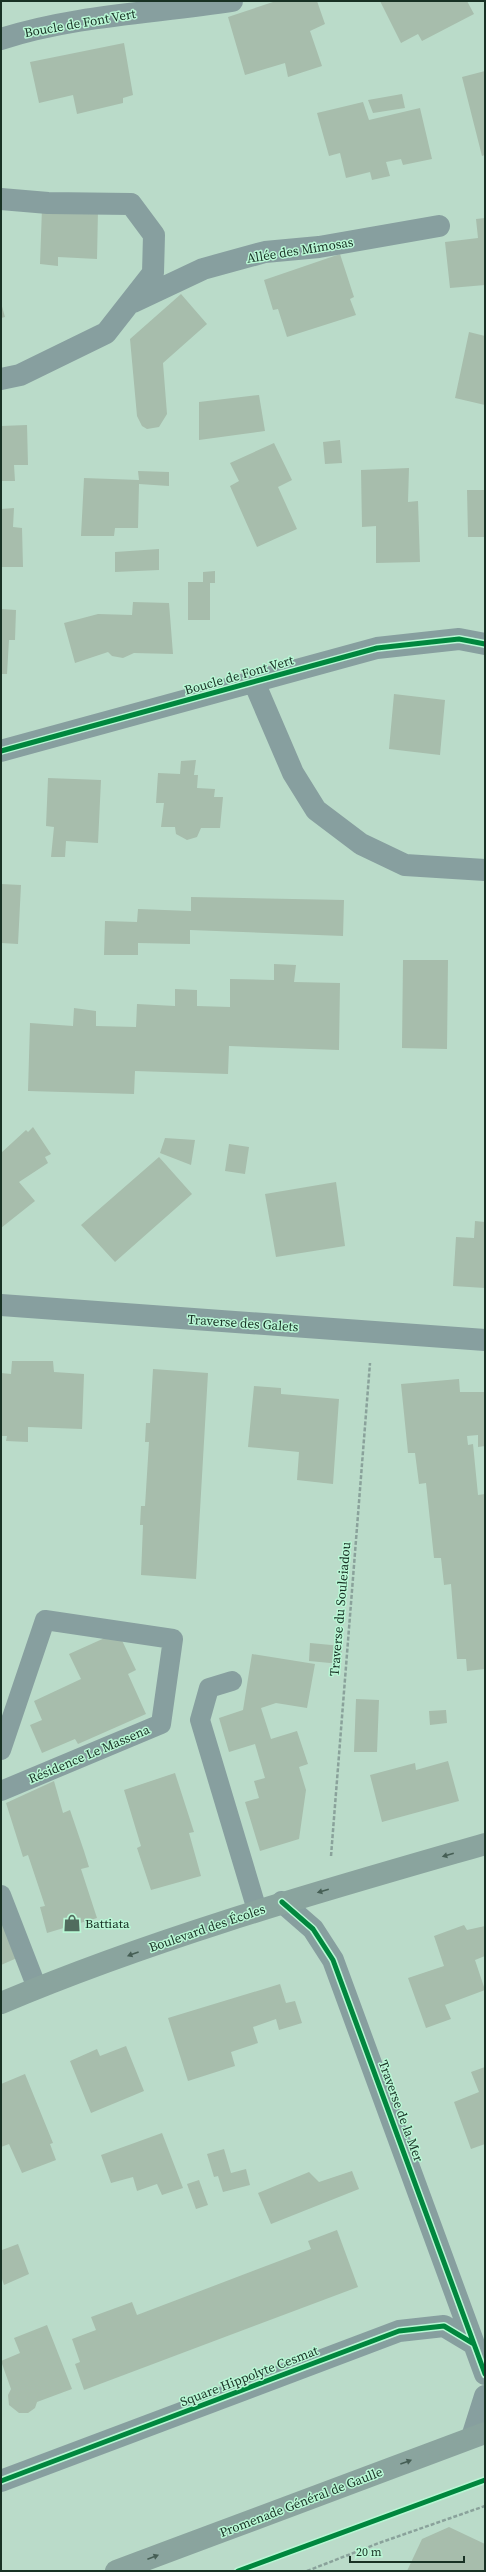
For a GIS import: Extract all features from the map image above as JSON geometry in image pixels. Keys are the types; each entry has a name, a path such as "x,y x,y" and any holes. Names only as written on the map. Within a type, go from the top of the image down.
{"main road":[{"name":"Boulevard des Écoles","path":"1,2003 38,1988 257,1910 485,1844"},
{"name":"Promenade Général de Gaulle","path":"116,2571 478,2435"}],"street":[{"name":"Boucle de Font Vert","path":"1,40 29,30 124,14 232,1"},
{"path":"1,199 48,203 131,204 154,235 153,273 128,304"},
{"name":"Allée des Mimosas","path":"1,379 20,375 106,334 128,304 203,269 265,252 320,247 439,226"},
{"name":"Boucle de Font Vert","path":"1,751 377,648 459,639 485,644"},
{"path":"254,682 292,773 316,810 361,844 405,865 485,870"},
{"name":"Traverse des Galets","path":"1,1305 485,1340"},
{"name":"Traverse de la Mer","path":"282,1902 313,1929 333,1960 474,2344"},
{"name":"Square Hippolyte Cesmat","path":"1,2481 399,2331 444,2326 474,2344"},
{"path":"474,2344 485,2374"},
{"path":"478,2435 485,2396"}],"lane":[{"name":"Résidence Le Massena","path":"1,1750 44,1620 172,1639 161,1724 1,1790"},
{"path":"232,1681 208,1688 200,1720 257,1910"},
{"path":"1,1895 38,1988"}],"path":[{"path":"307,2571 378,2543 485,2506"}],"building":[{"path":"276,1 317,1 325,24 310,31 322,66 288,77 285,63 245,75 228,17"},
{"path":"380,1 467,1 474,14 422,41 418,34 401,43"},
{"path":"124,43 133,95 123,98 123,103 77,114 73,95 39,103 30,62"},
{"path":"485,71 485,155 482,156 462,77"},
{"path":"402,94 405,108 373,113 368,100"},
{"path":"363,102 369,120 420,108 432,159 403,165 401,159 386,162 390,176 372,180 370,172 346,178 340,153 329,156 317,113"},
{"path":"42,208 98,210 97,259 58,257 58,266 40,264"},
{"path":"485,218 485,285 450,288 445,242 478,238 476,219"},
{"path":"340,254 354,297 350,299 356,315 287,337 278,309 273,310 264,280"},
{"path":"181,294 207,324 163,363 167,414 159,427 147,429 142,426 137,416 130,339"},
{"path":"1,303 5,317 1,318"},
{"path":"469,332 485,336 485,405 455,398"},
{"path":"259,395 265,431 199,440 199,402"},
{"path":"27,425 28,465 14,465 15,481 1,481 1,426"},
{"path":"340,440 342,463 325,464 323,442"},
{"path":"274,443 292,480 278,487 297,529 257,547 230,486 239,481 230,463"},
{"path":"409,468 408,502 418,501 420,562 376,563 376,526 362,527 361,470"},
{"path":"138,471 169,472 169,486 139,484 138,528 115,528 114,536 81,536 84,478 139,480"},
{"path":"467,490 485,490 485,537 468,537"},
{"path":"14,508 13,527 22,528 23,567 1,567 1,509"},
{"path":"159,549 159,570 115,572 115,552"},
{"path":"215,571 215,583 210,583 210,620 188,620 188,582 203,582 203,572"},
{"path":"133,602 169,603 173,654 134,653 123,658 112,656 108,652 75,663 64,623 98,614 132,615"},
{"path":"1,609 16,610 15,640 9,640 7,674 1,674"},
{"path":"394,694 445,700 440,755 389,749"},
{"path":"196,760 194,775 198,775 197,788 215,789 214,797 223,797 220,828 201,828 197,837 187,840 176,834 175,827 161,827 164,803 156,803 158,773 180,774 181,761"},
{"path":"48,778 101,780 98,843 66,841 65,857 51,857 54,827 46,826"},
{"path":"1,884 21,885 18,944 1,943"},
{"path":"191,897 344,900 343,936 190,930 190,944 138,943 138,955 104,955 105,921 137,922 138,909 191,911"},
{"path":"403,960 448,960 447,1049 402,1048"},
{"path":"274,964 296,965 294,982 340,983 339,1050 229,1046 228,1074 135,1071 134,1094 28,1091 30,1023 73,1026 74,1008 96,1011 96,1026 136,1027 137,1004 175,1006 175,989 197,990 197,1006 230,1007 230,979 274,980"},
{"path":"33,1127 51,1154 45,1157 48,1163 19,1182 35,1201 1,1228 1,1153 26,1130 28,1132"},
{"path":"165,1138 195,1140 191,1165 160,1153"},
{"path":"229,1144 249,1147 245,1174 225,1171"},
{"path":"159,1157 192,1194 115,1262 81,1225"},
{"path":"336,1182 345,1246 276,1257 265,1194"},
{"path":"475,1221 485,1222 485,1288 453,1286 456,1237 474,1238"},
{"path":"12,1361 53,1361 54,1372 84,1374 82,1429 28,1427 28,1442 6,1441 7,1436 1,1436 1,1373 11,1374"},
{"path":"153,1369 208,1373 196,1579 141,1575 143,1525 140,1525 141,1506 145,1506 149,1442 145,1442 146,1423 150,1423"},
{"path":"459,1379 460,1392 485,1392 485,1446 478,1447 478,1435 467,1436 468,1445 473,1444 478,1495 485,1494 485,1669 467,1671 466,1659 457,1659 451,1584 444,1585 441,1558 434,1558 426,1483 419,1484 415,1453 408,1453 401,1384"},
{"path":"254,1386 281,1388 281,1394 339,1399 333,1484 297,1480 299,1452 248,1447"},
{"path":"118,1632 136,1670 128,1674 146,1714 78,1744 75,1739 42,1753 30,1725 42,1720 34,1701 81,1679 69,1654"},
{"path":"310,1643 342,1646 341,1664 309,1661"},
{"path":"252,1654 315,1664 307,1708 276,1703 261,1708 271,1739 297,1731 308,1764 299,1767 306,1790 299,1839 260,1851 245,1802 259,1798 254,1781 265,1778 255,1744 229,1752 219,1718 243,1710"},
{"path":"356,1699 379,1700 377,1752 354,1752"},
{"path":"446,1710 447,1723 430,1725 429,1711"},
{"path":"448,1761 459,1801 382,1822 370,1775 415,1763 416,1770"},
{"path":"175,1773 194,1832 189,1833 201,1876 151,1890 137,1848 141,1846 124,1790"},
{"path":"54,1781 63,1813 70,1810 84,1851 89,1867 81,1869 97,1918 47,1933 40,1907 45,1906 28,1855 23,1857 6,1803"},
{"path":"1,1910 17,1958 1,1965"},
{"path":"464,1925 467,1930 485,1926 485,1956 475,1960 485,1990 445,2005 451,2019 426,2028 408,1978 444,1966 434,1936"},
{"path":"280,1984 286,2003 295,2001 302,2023 279,2030 276,2019 253,2027 258,2043 231,2052 235,2066 188,2081 168,2018"},
{"path":"126,2046 144,2091 91,2113 70,2061 97,2049 100,2056"},
{"path":"485,2067 485,2144 471,2149 454,2102 479,2092 471,2072"},
{"path":"25,2074 53,2143 50,2144 56,2160 22,2173 9,2144 1,2147 1,2084"},
{"path":"162,2133 183,2188 162,2195 157,2184 137,2191 133,2177 111,2183 101,2155"},
{"path":"224,2149 231,2173 246,2169 250,2185 223,2192 218,2176 214,2177 207,2154"},
{"path":"352,2171 359,2189 271,2224 258,2193 309,2172 319,2182"},
{"path":"199,2180 208,2205 196,2209 187,2184"},
{"path":"337,2230 358,2287 84,2390 75,2364 80,2362 72,2339 96,2330 91,2317 132,2302 137,2315 311,2249 308,2241"},
{"path":"18,2244 29,2274 4,2285 1,2276 1,2247 2,2250"},
{"path":"47,2325 72,2389 37,2402 35,2408 28,2413 19,2413 9,2405 8,2395 11,2389 1,2361 20,2353 14,2338"},
{"path":"449,2527 485,2544 485,2571 407,2571 422,2539"}],"cycle path":[{"path":"1,751 377,648 459,639 485,644"},
{"path":"282,1902 313,1929 333,1960 474,2344"},
{"path":"1,2481 399,2331 444,2326 474,2344 485,2374"},
{"path":"238,2571 485,2480"}],"place":[{"name":"Battiata","path":"72,1923"}]}
